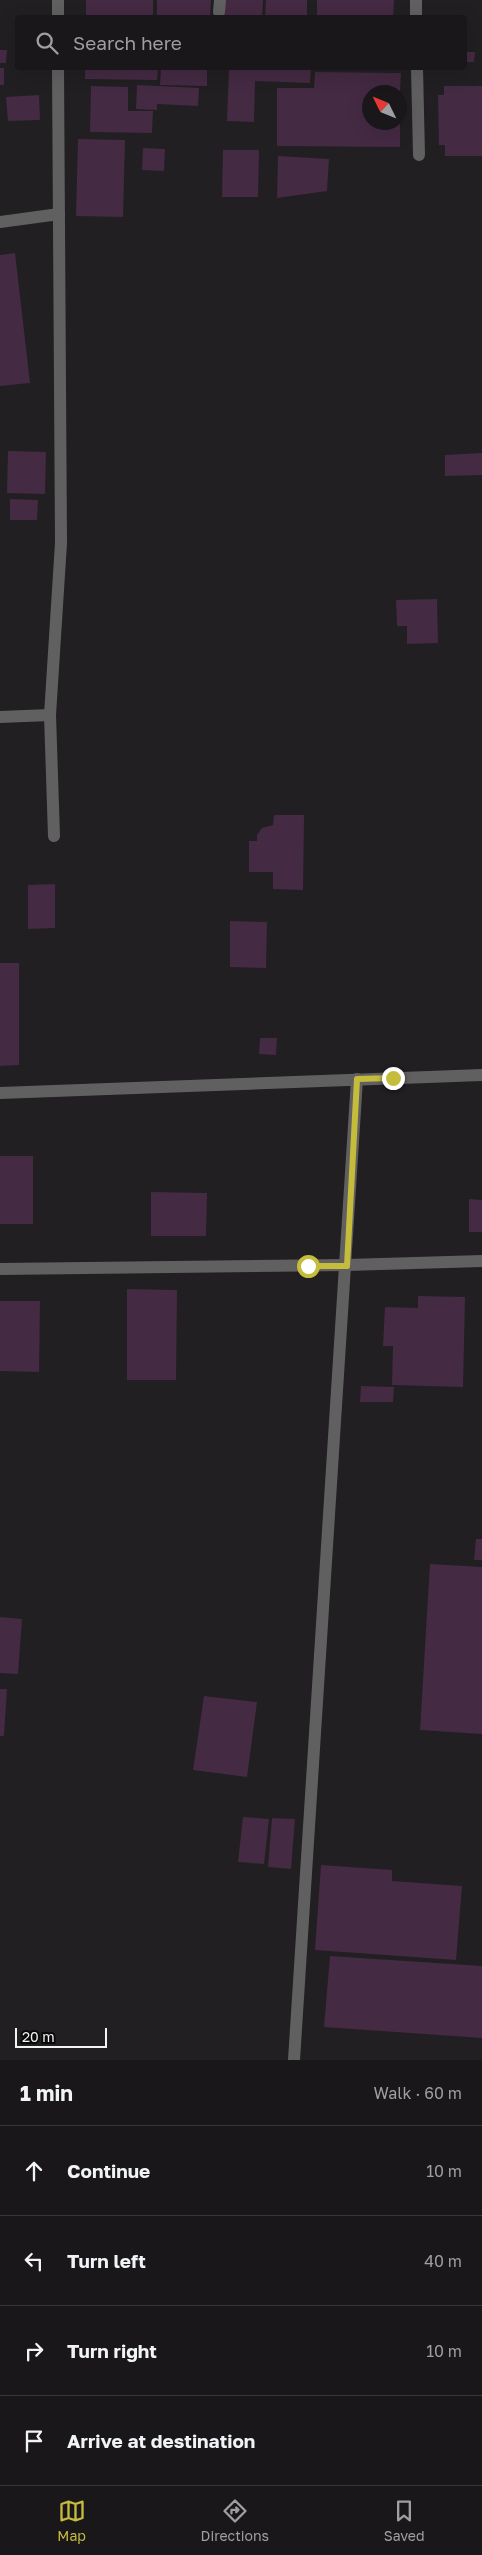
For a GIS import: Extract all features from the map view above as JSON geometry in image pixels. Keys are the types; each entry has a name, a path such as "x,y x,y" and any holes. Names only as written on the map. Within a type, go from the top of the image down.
{"street":[{"path":"58,0 58,15"},
{"path":"416,0 416,15"},
{"path":"54,836 50,715 61,542 58,70"},
{"path":"418,70 419,155"},
{"path":"0,222 59,214"},
{"path":"0,717 50,715"},
{"path":"0,1093 482,1075"},
{"path":"294,2060 347,1266 357,1079"},
{"path":"0,1268 347,1266 482,1260"}],"building":[{"path":"86,0 153,0 153,15 86,15"},
{"path":"157,0 211,0 210,15 157,15"},
{"path":"224,0 263,0 262,15 224,15"},
{"path":"266,0 307,0 307,15 265,15"},
{"path":"317,0 394,0 393,15 317,15"},
{"path":"0,50 7,50 6,63 0,63"},
{"path":"467,52 475,52 474,62 467,62"},
{"path":"0,68 4,68 4,85 0,85"},
{"path":"85,70 158,70 157,80 85,79"},
{"path":"161,70 207,70 207,86 160,85"},
{"path":"229,70 311,70 310,83 255,81 254,122 227,121"},
{"path":"315,72 401,73 400,85 362,85 362,130 400,130 400,147 277,146 277,88 314,88"},
{"path":"137,85 199,88 198,106 157,104 157,110 136,109"},
{"path":"91,86 128,87 128,111 153,111 152,133 90,132"},
{"path":"444,86 482,86 482,156 445,156 445,145 439,145 438,95 444,95"},
{"path":"39,95 40,120 8,121 6,97"},
{"path":"78,139 125,140 123,217 76,216"},
{"path":"143,148 165,149 164,171 142,170"},
{"path":"223,150 259,150 258,197 222,197"},
{"path":"278,156 329,159 327,191 277,198"},
{"path":"15,253 30,383 0,386 0,255"},
{"path":"8,451 46,452 45,494 7,493"},
{"path":"482,453 482,475 445,476 445,455"},
{"path":"10,499 38,500 37,520 10,520"},
{"path":"437,599 438,643 407,644 407,626 397,626 396,600"},
{"path":"274,815 304,815 303,890 273,889 273,872 249,872 249,841 257,841 257,835 262,828 273,825"},
{"path":"55,884 55,928 28,929 28,885"},
{"path":"230,921 267,922 266,968 230,967"},
{"path":"0,963 19,963 19,1065 0,1066"},
{"path":"260,1038 277,1038 276,1055 259,1054"},
{"path":"0,1156 33,1156 33,1224 0,1224"},
{"path":"151,1192 207,1193 206,1236 151,1236"},
{"path":"469,1199 482,1200 482,1232 469,1232"},
{"path":"127,1289 177,1290 176,1380 127,1380"},
{"path":"418,1296 465,1297 463,1387 392,1385 393,1346 383,1346 385,1307 418,1308"},
{"path":"0,1301 40,1301 39,1372 0,1371"},
{"path":"361,1386 394,1387 393,1402 360,1402"},
{"path":"476,1539 482,1539 482,1560 474,1560"},
{"path":"430,1564 482,1567 482,1734 420,1730"},
{"path":"0,1617 22,1619 18,1674 0,1673"},
{"path":"0,1689 7,1689 4,1736 0,1736"},
{"path":"204,1696 257,1702 247,1777 193,1770"},
{"path":"243,1817 269,1819 264,1864 238,1862"},
{"path":"272,1818 295,1819 291,1869 268,1867"},
{"path":"321,1865 392,1870 392,1881 462,1886 456,1960 315,1950"},
{"path":"330,1956 482,1966 482,2038 324,2027"}],"route":[{"path":"308,1266 347,1266 357,1079 393,1078"}]}
